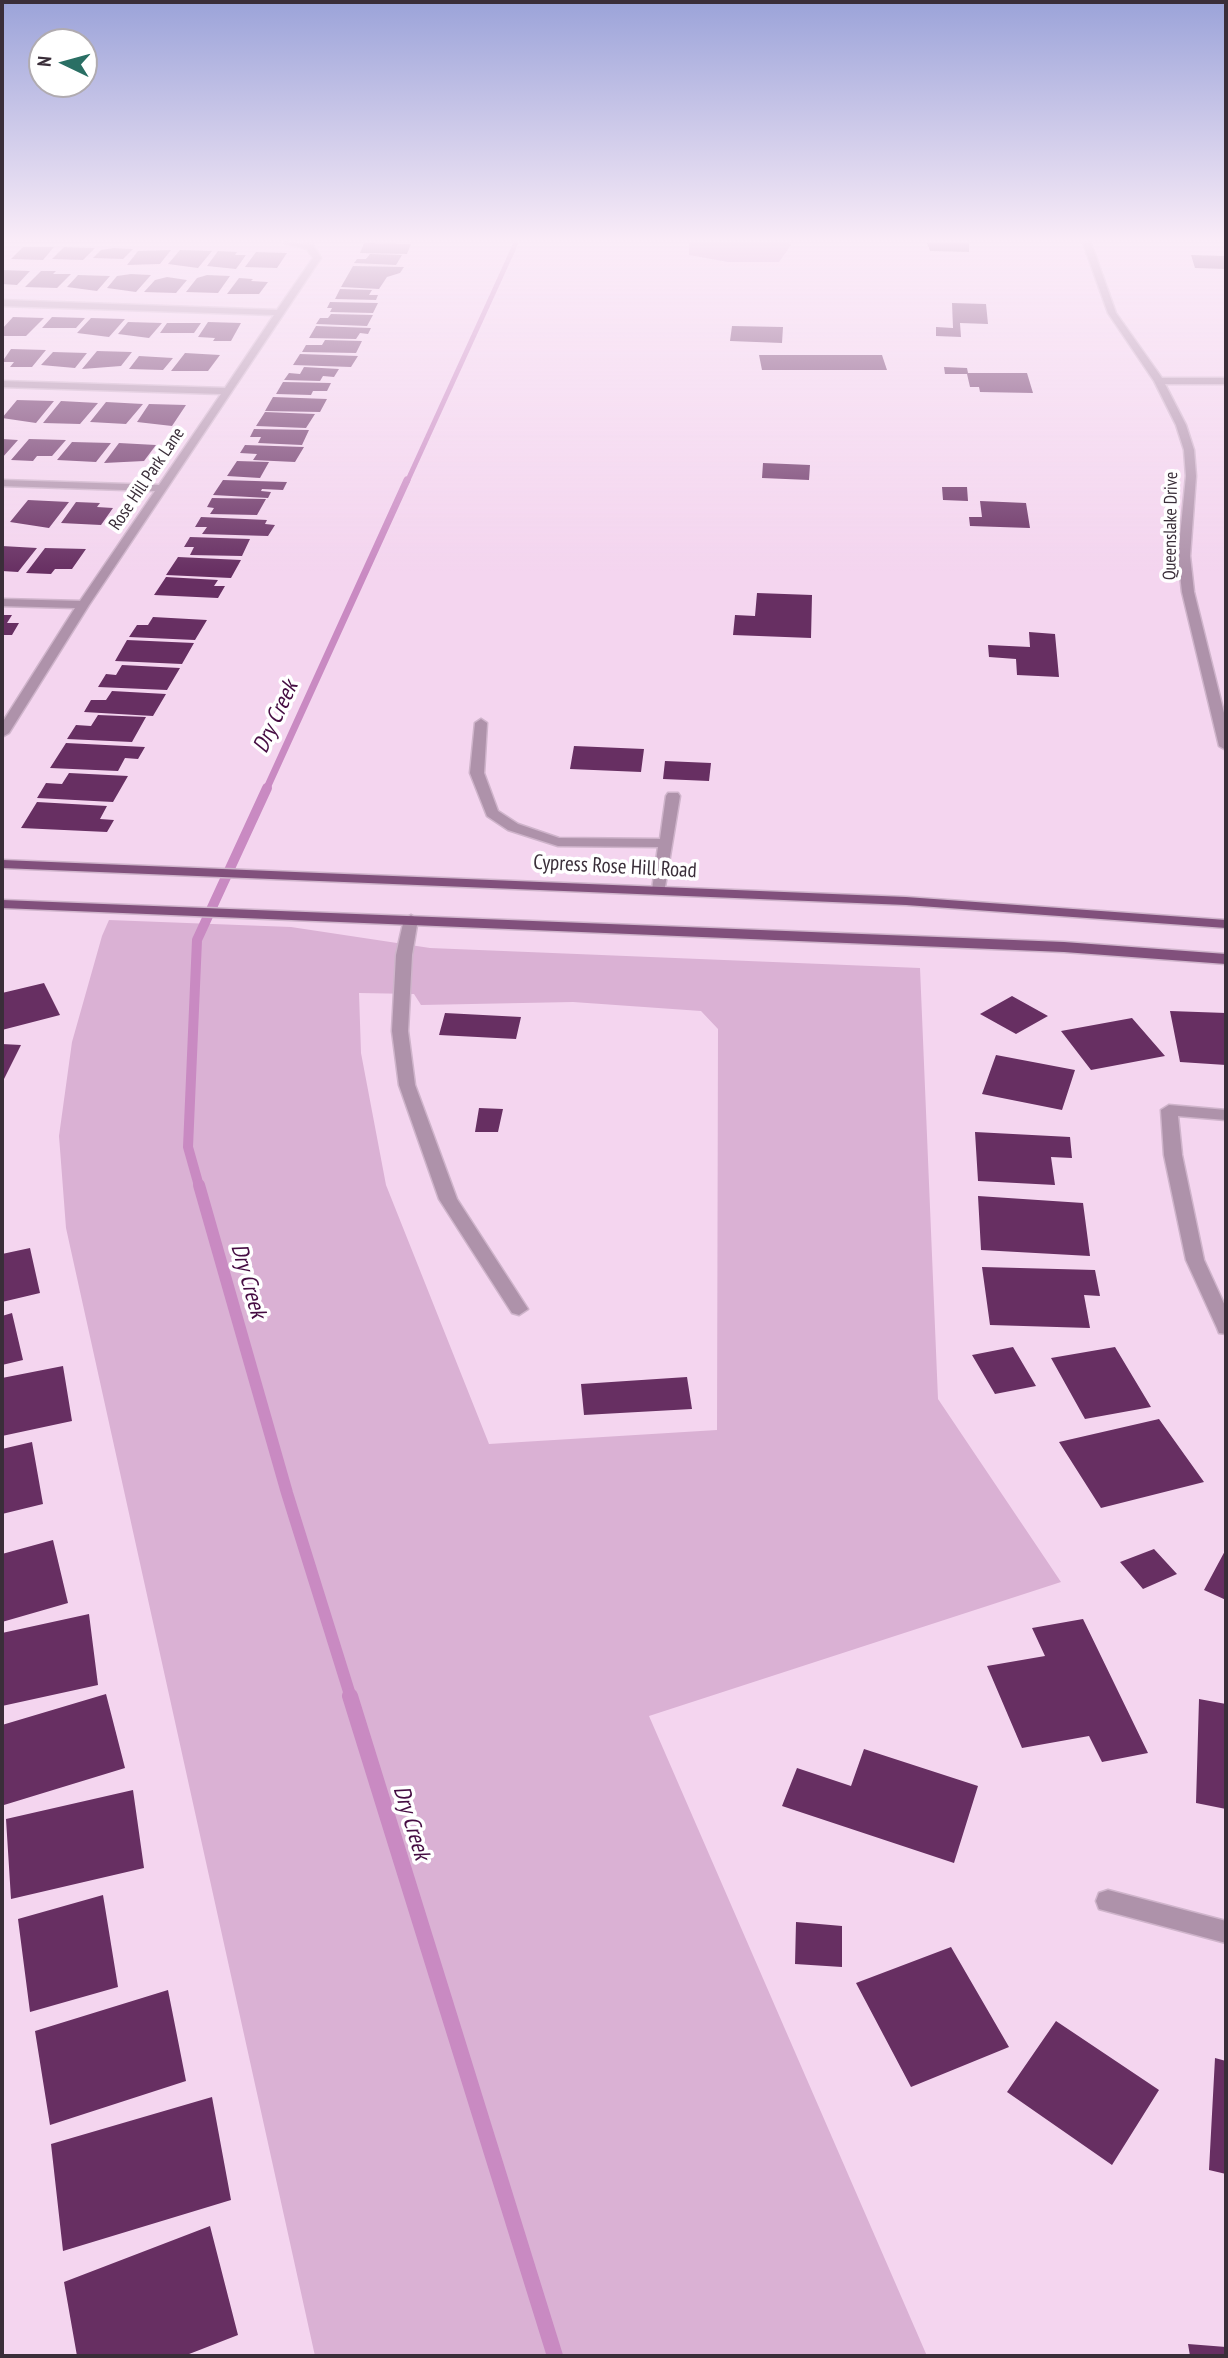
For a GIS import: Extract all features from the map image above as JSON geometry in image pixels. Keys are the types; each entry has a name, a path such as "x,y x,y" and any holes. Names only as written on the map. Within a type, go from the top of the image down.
{"main road":[{"name":"Cypress Rose Hill Road","path":"2,864 906,901 1226,924"},
{"path":"2,904 1065,947 1226,959"}],"street":[{"name":"Rose Hill Park Lane","path":"2,733 83,605 254,353"},
{"name":"Queenslake Drive","path":"1139,353 1159,382 1181,425 1189,450 1191,476 1184,556 1188,593 1226,746"},
{"path":"1159,382 1226,381"},
{"path":"2,384 228,391"},
{"path":"2,483 163,488"},
{"path":"2,602 83,605"},
{"path":"481,723 477,773 492,813 513,828 558,842 666,843"},
{"path":"659,890 673,796"},
{"path":"411,919 404,955 400,1031 407,1085 448,1199 519,1309"},
{"path":"1226,1115 1169,1110 1173,1155 1195,1260 1226,1328"},
{"path":"1108,1901 1226,1932"}],"shaded area":[{"path":"109,920 291,927 430,948 920,968 938,1399 1061,1582 649,1716 927,2356 315,2356 66,1228 59,1136 72,1042","holes":["359,993 414,994 421,1005 573,1002 701,1011 718,1029 717,1430 489,1444 386,1185 361,1053"]}],"building":[{"path":"8,353 43,353 32,367 10,367 14,362 2,362"},
{"path":"52,353 87,353 75,368 41,365"},
{"path":"95,353 131,353 121,366 82,369"},
{"path":"185,353 220,355 208,371 171,371"},
{"path":"300,354 358,356 351,367 293,365"},
{"path":"759,355 882,355 887,370 762,370"},
{"path":"139,356 173,358 163,370 129,369"},
{"path":"304,367 339,369 334,377 323,376 320,381 284,380 289,373 300,374"},
{"path":"944,367 967,368 968,373 1027,373 1033,393 980,392 979,387 970,387 967,374 945,374"},
{"path":"283,382 331,383 327,391 313,391 311,395 276,394"},
{"path":"273,397 327,399 320,412 265,411"},
{"path":"17,400 54,401 36,423 2,418"},
{"path":"61,401 98,403 80,424 43,423"},
{"path":"106,402 143,404 126,424 90,422"},
{"path":"149,404 186,405 172,426 137,422"},
{"path":"265,412 315,414 306,428 256,426"},
{"path":"254,429 309,430 302,445 258,443 261,437 250,437"},
{"path":"2,439 18,440 2,458"},
{"path":"29,439 66,440 52,456 37,456 33,461 11,460"},
{"path":"72,442 111,443 96,462 57,460"},
{"path":"119,443 156,445 144,461 104,463"},
{"path":"245,445 304,447 295,462 253,460 257,454 240,453"},
{"path":"237,461 269,462 260,478 227,476"},
{"path":"763,463 810,465 809,480 762,478"},
{"path":"223,480 287,482 283,490 262,489 261,491 271,492 268,498 213,495"},
{"path":"942,487 967,487 968,501 943,500"},
{"path":"212,498 266,499 257,515 210,514 214,508 207,507"},
{"path":"28,500 69,502 49,528 10,522"},
{"path":"980,501 1026,503 1030,528 970,526 969,517 982,517"},
{"path":"76,502 100,503 97,507 113,508 101,525 61,523"},
{"path":"201,517 267,520 265,524 275,525 268,536 202,534 207,527 195,527"},
{"path":"190,537 250,539 242,556 190,555 194,547 184,547"},
{"path":"2,546 37,548 18,572 2,571"},
{"path":"45,548 86,549 72,569 55,569 51,574 26,573"},
{"path":"178,557 241,560 231,578 166,575"},
{"path":"166,577 218,580 214,586 225,586 218,598 154,595"},
{"path":"757,593 812,595 811,638 733,635 735,615 755,616"},
{"path":"2,615 12,615 7,623 19,623 12,635 2,635"},
{"path":"153,617 207,620 195,640 129,637 137,625 148,625"},
{"path":"1029,632 1055,634 1059,677 1017,675 1016,659 989,657 988,645 1030,647"},
{"path":"127,640 194,643 182,664 115,661"},
{"path":"122,665 180,668 167,690 98,687 106,674 116,675"},
{"path":"112,691 166,694 153,716 84,712 91,700 106,700"},
{"path":"98,715 146,717 132,742 67,739 76,725 91,726"},
{"path":"66,743 145,747 138,759 125,758 118,771 50,768"},
{"path":"574,746 644,749 641,772 570,769"},
{"path":"665,761 711,763 709,781 663,779"},
{"path":"69,773 128,776 113,802 37,798 46,783 62,784"},
{"path":"37,802 107,806 100,819 114,820 107,832 21,828"},
{"path":"44,983 60,1015 2,1030 2,993"},
{"path":"1012,996 1048,1016 1016,1034 980,1014"},
{"path":"1170,1011 1226,1013 1226,1065 1180,1062"},
{"path":"445,1013 521,1017 516,1039 439,1035"},
{"path":"1132,1018 1165,1056 1091,1070 1061,1031"},
{"path":"2,1044 21,1045 2,1083"},
{"path":"996,1055 1075,1070 1062,1110 982,1094"},
{"path":"479,1108 503,1109 498,1132 475,1132"},
{"path":"975,1132 1070,1137 1072,1158 1051,1157 1055,1185 978,1181"},
{"path":"978,1196 1083,1203 1090,1256 981,1250"},
{"path":"30,1248 40,1293 2,1302 2,1254"},
{"path":"982,1267 1095,1270 1100,1296 1084,1295 1090,1328 990,1325"},
{"path":"12,1313 23,1360 2,1365 2,1316"},
{"path":"1013,1347 1036,1386 995,1394 972,1355"},
{"path":"1115,1347 1151,1407 1085,1419 1051,1358"},
{"path":"63,1366 72,1421 2,1436 2,1378"},
{"path":"687,1377 692,1409 584,1415 581,1384"},
{"path":"1159,1419 1204,1482 1101,1508 1059,1442"},
{"path":"32,1442 43,1504 2,1514 2,1449"},
{"path":"53,1540 68,1603 2,1622 2,1554"},
{"path":"1154,1549 1177,1574 1143,1589 1120,1562"},
{"path":"1226,1549 1226,1600 1204,1590"},
{"path":"89,1614 98,1685 2,1706 2,1633"},
{"path":"1083,1619 1148,1753 1102,1762 1089,1736 1022,1748 987,1666 1045,1656 1032,1628"},
{"path":"106,1694 125,1768 4,1805 2,1725"},
{"path":"1199,1699 1226,1704 1226,1809 1196,1803"},
{"path":"864,1749 978,1786 954,1863 782,1806 797,1768 851,1786"},
{"path":"133,1790 144,1868 11,1899 6,1819"},
{"path":"103,1895 118,1987 30,2012 18,1919"},
{"path":"796,1922 842,1926 842,1967 795,1964"},
{"path":"951,1947 1009,2047 911,2087 856,1983"},
{"path":"168,1990 186,2081 50,2125 35,2031"},
{"path":"1056,2021 1159,2090 1112,2165 1007,2092"},
{"path":"1215,2058 1226,2061 1226,2174 1209,2170"},
{"path":"212,2097 231,2200 63,2251 51,2144"},
{"path":"210,2226 238,2335 184,2356 77,2356 64,2282"},
{"path":"1188,2344 1226,2347 1226,2356 1190,2356"}],"waterway":[{"name":"Dry Creek","path":"407,482 466,353"},
{"name":"Dry Creek","path":"266,790 407,480"},
{"name":"Dry Creek","path":"199,1186 188,1147 197,940 267,788"},
{"name":"Dry Creek","path":"199,1185 287,1493 351,1698"},
{"name":"Dry Creek","path":"350,1696 555,2356"}]}
